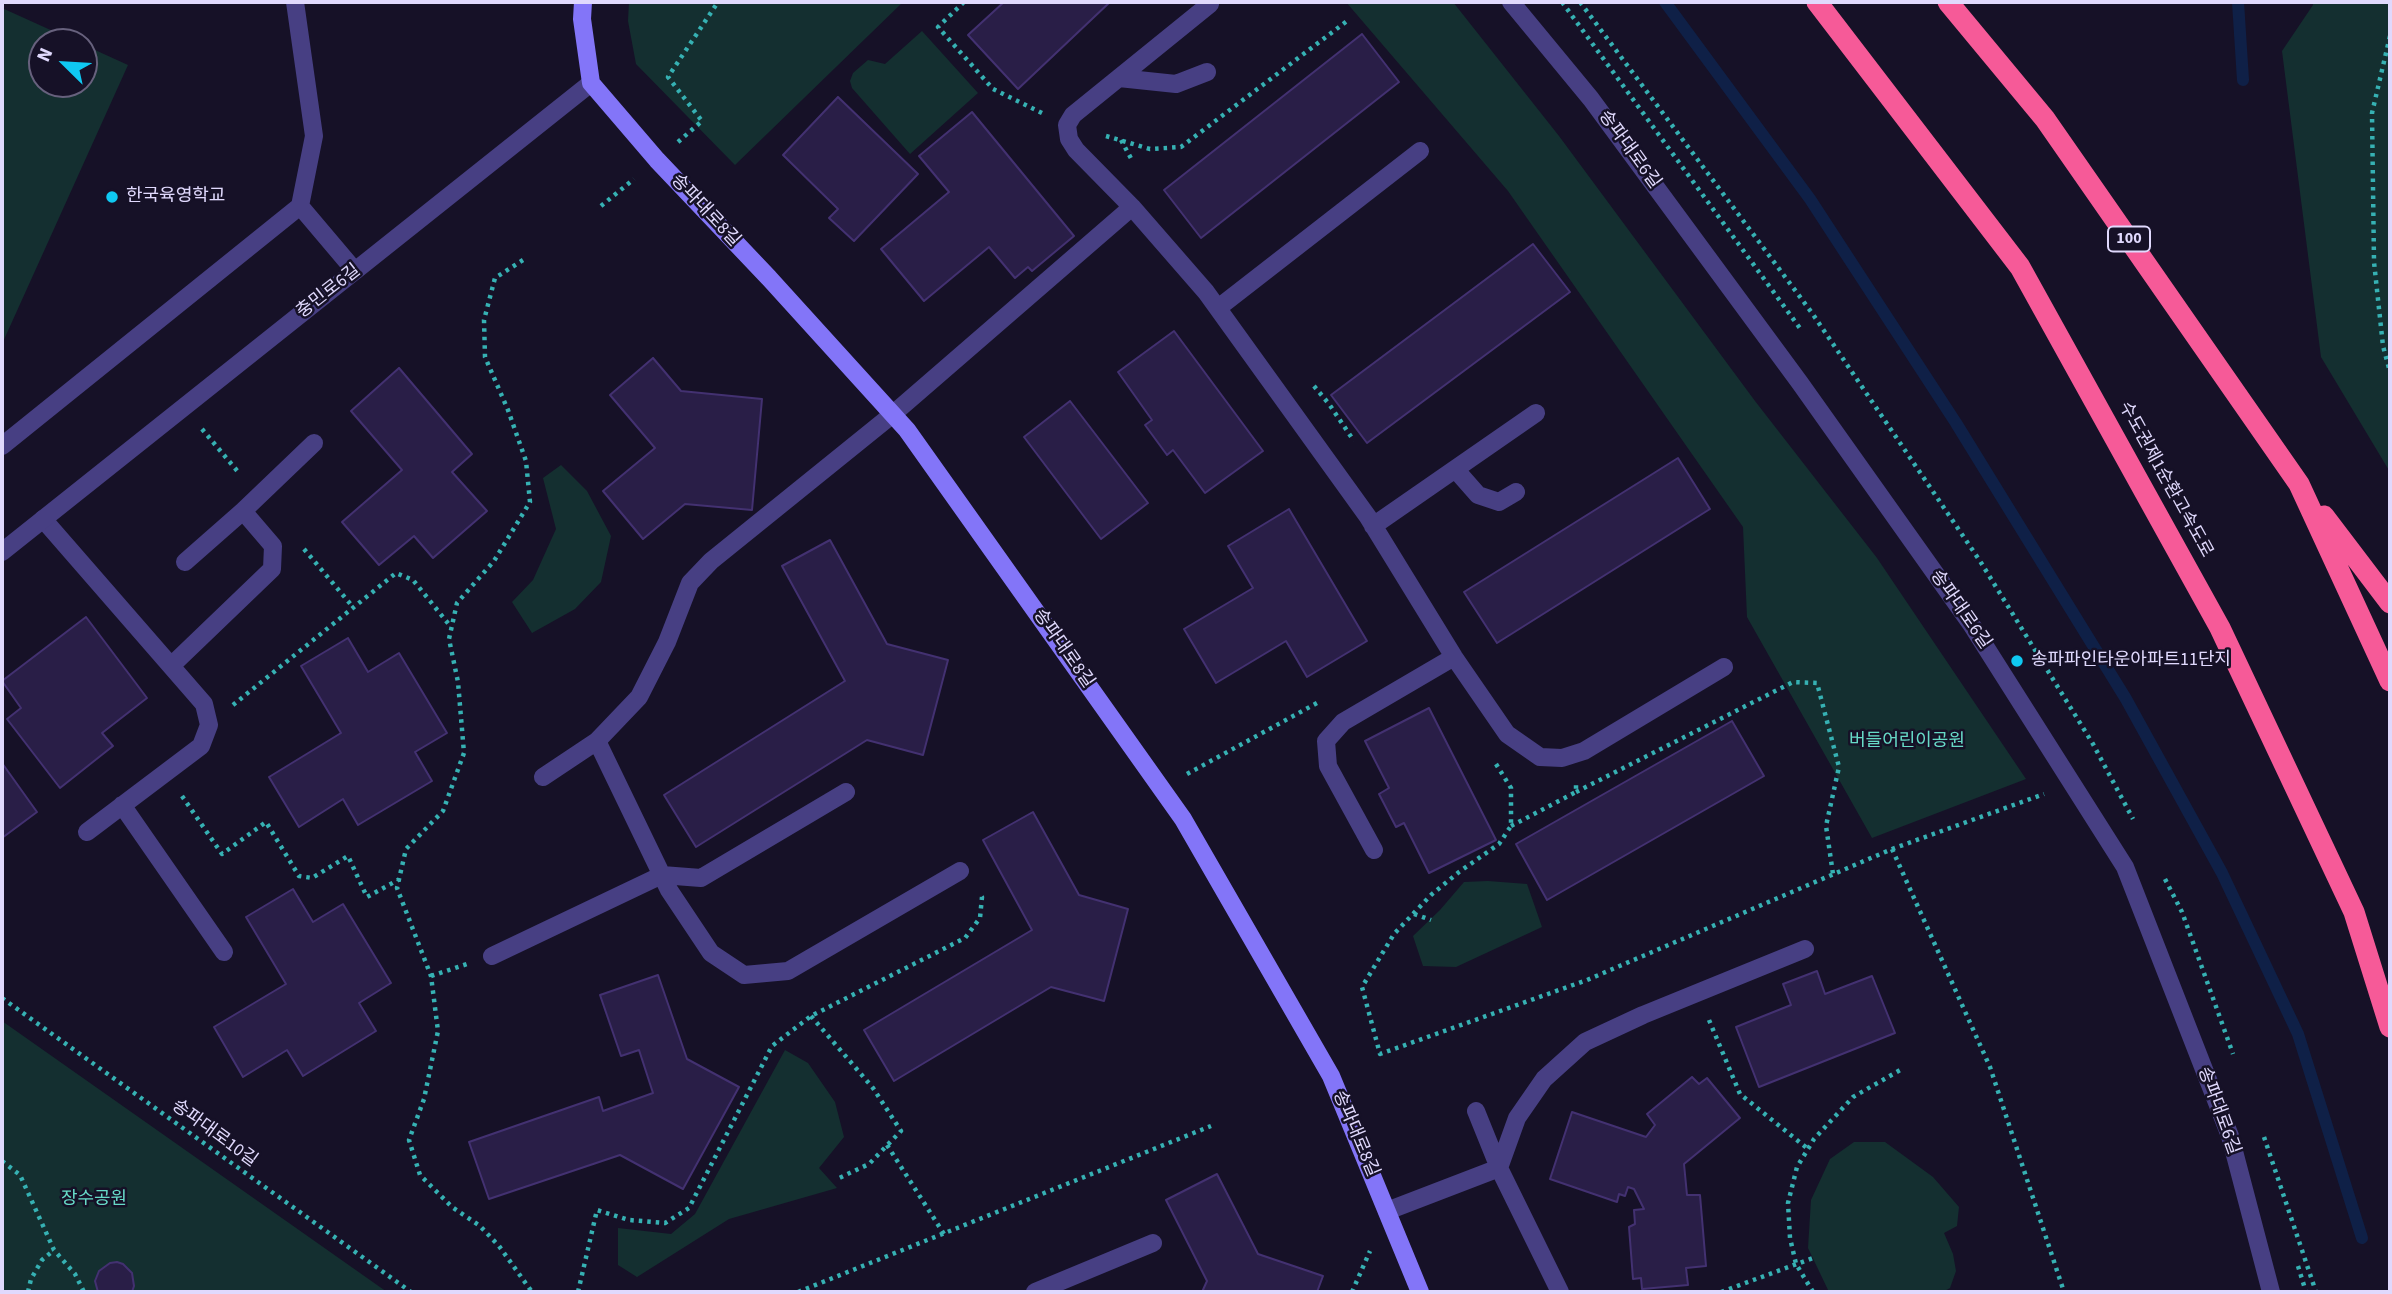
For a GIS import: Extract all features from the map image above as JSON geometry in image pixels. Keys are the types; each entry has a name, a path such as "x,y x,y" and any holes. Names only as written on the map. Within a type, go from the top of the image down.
{"highway":[{"name":"수도권제1순환고속도로","path":"1818,2 2021,267 2220,628 2354,912 2390,1027"},
{"name":"100","path":"1948,2 2045,119 2300,484 2390,681"},
{"path":"2300,484 2390,603"}],"street":[{"path":"2,446 300,206 314,136 295,2"},
{"path":"583,2 582,19 592,83"},
{"name":"송파대로6길","path":"1511,2 1599,110 1800,383 1964,613 2125,867 2230,1136 2271,1292"},
{"path":"1210,4 1073,115 1067,125 1069,139 1076,150 1132,207 1217,308 1373,526 1454,657 1507,734 1540,757 1566,757 1584,751 1724,667"},
{"path":"1119,78 1176,84 1207,72"},
{"name":"송파대로8길","path":"592,83 657,160 907,430 1183,819 1331,1076 1420,1292"},
{"name":"충민로6길","path":"2,552 592,83"},
{"path":"1217,308 1420,151"},
{"path":"300,206 355,271"},
{"path":"542,777 597,741 639,697 667,642 690,583 711,561 893,414 1132,207"},
{"path":"1373,526 1536,412"},
{"path":"185,562 314,443"},
{"path":"1456,470 1478,495 1499,502 1516,492"},
{"path":"171,666 272,569 272,546 243,511"},
{"path":"43,519 204,704 209,725 201,746 87,832"},
{"path":"1374,850 1328,766 1326,741 1343,722 1454,657"},
{"path":"597,741 669,890 711,953 744,975 788,971 960,871"},
{"path":"492,956 662,875 701,878 846,792"},
{"path":"122,805 224,952"},
{"path":"1387,1211 1499,1168 1517,1118 1544,1080 1585,1042 1643,1015 1805,949"},
{"path":"1476,1111 1499,1168 1560,1292"},
{"path":"1035,1292 1153,1243"}],"path":[{"path":"601,206 702,121 668,76 718,2"},
{"path":"964,2 937,27 993,89 1067,125"},
{"path":"1580,2 1812,313 1980,561 2101,758"},
{"path":"2390,36 2372,113 2374,262 2383,346 2390,372"},
{"path":"523,260 495,278 484,320 485,357 526,461 530,502 494,561 457,603 449,639 458,682 464,753 443,811 406,849 397,888 431,976 438,1031 424,1099 409,1140 421,1175 453,1207 480,1226 499,1246 531,1292"},
{"path":"184,407 259,496"},
{"path":"302,546 353,607"},
{"path":"209,725 396,572 413,580 452,627"},
{"path":"1833,874 1826,826 1839,767 1817,683 1793,682 1511,826 1500,844 1431,895 1394,934 1362,987 1380,1054 1587,980 1892,849 2045,794"},
{"path":"1161,788 1320,702"},
{"path":"1490,755 1511,788 1511,826"},
{"path":"1566,757 1577,775 1576,792"},
{"path":"166,772 222,854 266,822 299,876 312,878 348,856 367,897 398,880"},
{"path":"1892,849 1990,1067 2064,1292"},
{"path":"578,1292 597,1210 629,1220 665,1223 689,1208 772,1046 811,1016 965,939 980,918 982,897 960,871"},
{"path":"1414,914 1431,920"},
{"path":"1697,993 1740,1094 1808,1149"},
{"name":"송파대로10길","path":"2,998 411,1292"},
{"path":"811,1016 873,1088 901,1131 869,1164 837,1179"},
{"path":"1813,1292 1796,1264 1790,1238 1788,1203 1797,1167 1814,1139 1853,1097 1902,1069"},
{"path":"798,1292 1212,1126"},
{"path":"887,1145 944,1234"},
{"path":"2,1161 20,1175 54,1250 75,1274 84,1292"},
{"path":"28,1292 42,1260 54,1250"},
{"path":"1721,1292 1813,1258"}],"green space":[{"path":"629,2 903,2 735,165 636,64 628,21"},
{"name":"버들어린이공원","path":"1346,2 1453,2 1559,136 1755,401 1877,558 2026,779 1872,838 1747,617 1743,527 1508,191"},
{"path":"2313,2 2390,2 2390,472 2321,357 2282,51"},
{"path":"2,8 46,28 28,28 28,98 98,98 98,51 128,65 2,344"},
{"path":"922,31 978,93 910,154 852,88 850,81 853,73 868,60 885,64"},
{"path":"561,465 587,491 611,536 601,582 575,609 532,633 512,602 533,580 556,529 543,478"},
{"path":"1464,882 1527,884 1542,927 1456,967 1423,966 1413,936"},
{"name":"장수공원","path":"2,1021 387,1292 2,1292"},
{"path":"785,1050 808,1063 835,1102 844,1137 819,1168 837,1188 729,1219 637,1277 618,1265 618,1228 671,1234 695,1214"},
{"path":"1854,1142 1885,1142 1933,1177 1959,1207 1957,1226 1944,1233 1953,1254 1956,1271 1950,1288 1943,1292 1829,1292 1808,1248 1811,1200 1830,1159"}],"building":[{"path":"1004,2 1110,2 1018,89 968,35"},
{"path":"1362,34 1399,82 1201,238 1164,190"},
{"path":"838,97 918,174 854,241 829,218 838,209 783,155"},
{"path":"972,112 1074,236 1032,271 1028,267 1015,278 989,247 924,301 881,249 949,192 919,156"},
{"path":"1533,244 1570,292 1367,443 1331,395"},
{"path":"1174,331 1263,451 1205,493 1173,450 1167,455 1145,425 1152,420 1118,372"},
{"path":"653,358 681,391 762,399 752,510 685,504 643,539 603,491 655,448 610,395"},
{"path":"399,368 472,454 452,472 487,511 433,558 414,536 379,565 342,522 402,470 351,411"},
{"path":"1070,401 1148,503 1101,539 1024,437"},
{"path":"1678,458 1710,509 1497,643 1464,592"},
{"path":"1289,509 1367,641 1307,677 1286,641 1216,683 1184,629 1253,588 1228,546"},
{"path":"830,540 887,644 948,660 923,755 867,740 696,847 664,795 845,681 782,566"},
{"path":"86,617 147,698 102,733 113,746 60,788 7,719 21,708 2,681"},
{"path":"348,638 368,672 399,653 447,733 415,752 432,781 358,825 343,799 299,827 269,777 341,733 301,666"},
{"path":"1429,708 1496,840 1429,873 1404,823 1396,827 1379,794 1389,788 1365,741"},
{"path":"1732,721 1764,776 1547,900 1516,844"},
{"path":"2,763 37,812 2,838"},
{"path":"1033,812 1079,895 1128,909 1104,1001 1051,987 894,1081 864,1030 1032,930 983,840"},
{"path":"293,889 313,922 343,904 391,983 359,1003 376,1031 303,1076 287,1050 243,1077 214,1027 286,984 246,917"},
{"path":"1817,971 1825,994 1872,976 1895,1033 1759,1087 1736,1027 1791,1005 1783,984"},
{"path":"658,975 687,1059 739,1087 683,1189 620,1155 489,1199 469,1142 599,1097 603,1111 653,1093 639,1050 621,1056 600,995"},
{"path":"1692,1077 1699,1084 1707,1078 1740,1118 1684,1164 1687,1195 1700,1195 1706,1266 1686,1268 1688,1285 1642,1289 1641,1278 1633,1279 1629,1227 1635,1224 1634,1210 1644,1209 1634,1189 1628,1187 1625,1196 1619,1194 1617,1202 1550,1179 1572,1112 1646,1137 1655,1125 1647,1114"},
{"path":"1217,1174 1258,1254 1323,1276 1317,1292 1202,1292 1207,1281 1166,1200"},
{"path":"117,1262 132,1273 132,1292 98,1292 95,1281 99,1271 110,1263"}],"waterway":[{"path":"1665,2 1810,199 1956,423 2126,699 2222,873 2298,1034 2362,1238"},
{"path":"2238,2 2243,80"}],"place":[{"name":"한국육영학교","path":"112,197"},
{"name":"송파파인타운아파트11단지","path":"2017,661"}]}
